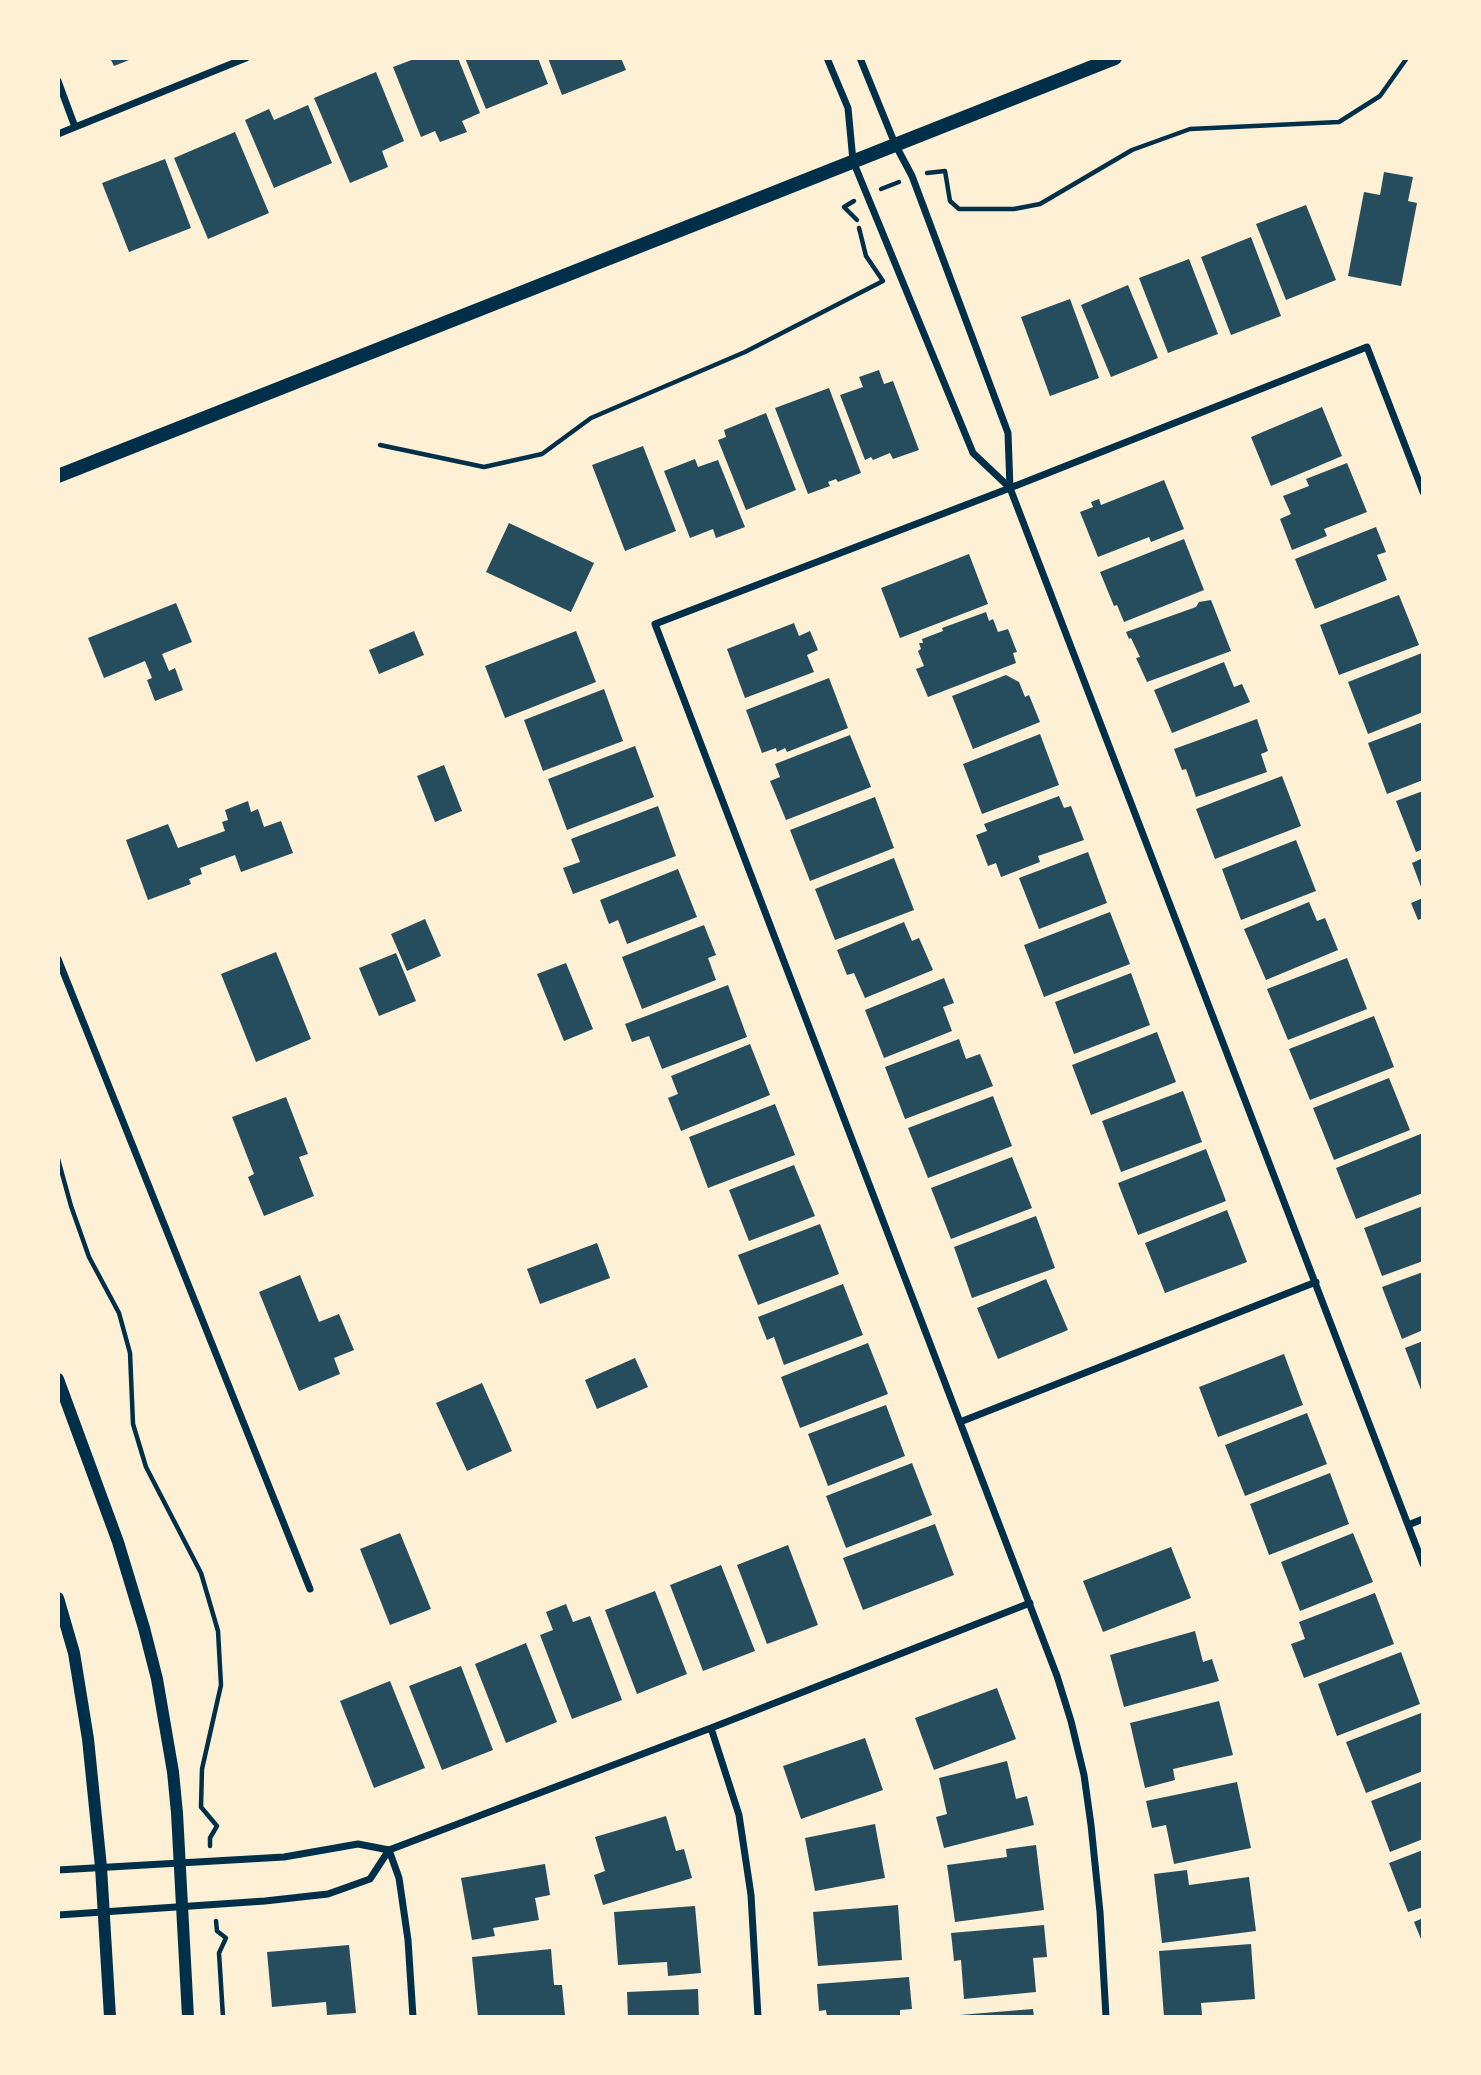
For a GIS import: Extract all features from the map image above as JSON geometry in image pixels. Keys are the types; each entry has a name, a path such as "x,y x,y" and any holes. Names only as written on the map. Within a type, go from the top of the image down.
{"main road":[{"path":"58,476 1115,58"}],"street":[{"path":"58,134 246,58"},
{"path":"827,58 848,108 853,161 973,453 1010,488"},
{"path":"860,58 895,144 912,176 1008,433 1010,488 1423,1564"},
{"path":"58,82 75,127"},
{"path":"1106,2017 1099,1900 1084,1775 1057,1676 655,624 1367,347 1423,492"},
{"path":"58,959 310,1588"},
{"path":"960,1422 1316,1282"},
{"path":"58,1379 105,1502 145,1628 162,1702 173,1772 188,2017"},
{"path":"1408,1525 1423,1519"},
{"path":"58,1598 74,1653 82,1698 101,1867 110,2017"},
{"path":"58,1870 284,1857 358,1844 389,1850 1030,1603"},
{"path":"711,1728 739,1815 751,1895 758,2017"},
{"path":"58,1915 214,1905 328,1894 370,1879 389,1850"},
{"path":"389,1850 399,1878 407,1930 413,2017"}],"path":[{"path":"58,1158 89,1257 119,1313 130,1353 133,1424 146,1467 201,1573 218,1631 221,1685 202,1769 201,1807 217,1826 209,1838 211,1861"},
{"path":"214,1905 217,1930 226,1938 219,1953 223,2017"}],"building":[{"path":"110,58 134,58 114,66"},
{"path":"417,58 458,58 480,113 462,121 467,132 440,142 435,131 421,137 393,67"},
{"path":"465,58 538,58 548,84 486,109"},
{"path":"548,58 621,58 626,70 562,95"},
{"path":"376,72 404,141 382,151 388,167 350,183 314,98"},
{"path":"308,105 332,163 274,188 245,120 269,109 274,120"},
{"path":"235,132 269,213 208,239 174,158"},
{"path":"165,159 191,228 129,252 102,183"},
{"path":"1384,172 1413,177 1408,201 1417,203 1401,286 1348,276 1364,192 1380,195"},
{"path":"1306,205 1336,280 1286,300 1256,224"},
{"path":"1251,237 1281,316 1231,335 1201,257"},
{"path":"1189,259 1218,334 1168,353 1139,278"},
{"path":"1128,285 1158,358 1111,377 1081,305"},
{"path":"1070,299 1099,378 1050,396 1021,317"},
{"path":"879,370 884,384 893,381 919,450 893,459 890,453 873,460 871,457 865,460 840,395 863,387 859,377"},
{"path":"829,388 861,473 838,482 836,479 828,482 830,486 808,494 775,408"},
{"path":"1322,407 1342,456 1271,486 1251,437"},
{"path":"766,413 796,490 746,510 718,440 726,437 724,430"},
{"path":"643,446 676,531 625,551 592,465"},
{"path":"695,459 698,467 718,460 745,527 716,538 713,529 690,538 664,471"},
{"path":"1347,463 1367,512 1324,529 1327,536 1292,550 1280,519 1291,514 1283,496 1309,486 1306,479"},
{"path":"1164,480 1184,529 1151,542 1149,537 1098,557 1080,512 1093,507 1091,502 1099,499 1101,505"},
{"path":"509,523 594,563 571,612 486,572"},
{"path":"1376,527 1386,552 1377,555 1387,580 1315,609 1295,559"},
{"path":"1184,539 1204,590 1124,622 1100,572"},
{"path":"969,554 988,604 900,638 881,588"},
{"path":"1399,595 1419,645 1339,675 1320,625"},
{"path":"1211,600 1231,651 1147,682 1136,658 1140,657 1126,632 1196,607 1199,602"},
{"path":"176,603 192,642 162,654 169,671 175,668 183,690 155,701 147,680 152,678 145,661 104,678 88,638"},
{"path":"986,612 989,621 993,619 998,632 1008,629 1017,652 1013,653 1016,663 928,697 916,669 924,666 918,651 921,649 919,643 923,643 922,639 943,631 942,628"},
{"path":"794,623 799,636 810,631 818,650 807,655 814,672 745,698 727,649"},
{"path":"414,631 424,655 379,674 369,650"},
{"path":"576,631 596,682 505,718 485,666"},
{"path":"1422,653 1423,712 1368,734 1348,682"},
{"path":"1224,662 1234,687 1242,684 1250,702 1172,733 1154,690"},
{"path":"1006,675 1019,682 1025,697 1029,695 1040,722 973,749 952,696"},
{"path":"829,678 848,728 787,752 785,748 777,752 776,748 762,753 746,710"},
{"path":"604,689 623,741 543,771 524,720"},
{"path":"1257,719 1268,751 1261,754 1267,772 1196,797 1186,769 1182,770 1174,749"},
{"path":"1423,722 1423,780 1387,794 1368,743"},
{"path":"1040,734 1059,785 982,814 963,764"},
{"path":"850,735 871,787 786,820 770,781 780,777 775,764"},
{"path":"635,746 654,797 567,830 548,779"},
{"path":"444,765 462,811 435,822 417,776"},
{"path":"1282,776 1301,826 1215,859 1196,809"},
{"path":"1423,791 1423,849 1416,852 1396,801"},
{"path":"1059,796 1064,808 1071,806 1084,840 1038,856 1040,862 1001,877 996,863 988,866 976,835 987,831 984,824"},
{"path":"875,797 894,848 810,881 790,830"},
{"path":"248,801 251,812 258,809 264,827 281,821 293,853 241,872 235,855 200,868 202,874 189,879 191,884 148,900 126,840 168,824 178,848 225,831 222,822 228,820 225,810"},
{"path":"658,806 676,856 573,894 563,868 580,862 571,839"},
{"path":"1296,840 1316,891 1241,920 1222,869"},
{"path":"1088,852 1107,903 1039,929 1019,878"},
{"path":"894,858 914,910 835,940 815,889"},
{"path":"1423,858 1423,892 1412,863"},
{"path":"678,869 697,917 627,944 618,920 609,924 600,900"},
{"path":"1423,898 1423,918 1418,920 1411,903"},
{"path":"1309,902 1317,921 1325,918 1338,950 1266,980 1244,929"},
{"path":"1110,912 1130,964 1044,997 1024,945"},
{"path":"425,919 441,956 407,971 391,934"},
{"path":"904,922 912,941 919,938 933,970 865,998 854,973 847,975 837,950"},
{"path":"704,925 716,955 708,958 716,980 642,1009 622,957"},
{"path":"276,952 311,1039 256,1062 221,974"},
{"path":"396,953 416,1001 379,1016 359,968"},
{"path":"1347,958 1367,1009 1288,1040 1267,989"},
{"path":"566,963 593,1029 564,1041 537,974"},
{"path":"1131,973 1150,1025 1074,1054 1055,1002"},
{"path":"944,978 954,1003 943,1007 952,1031 884,1058 865,1010"},
{"path":"728,985 747,1037 662,1069 649,1036 632,1042 625,1024"},
{"path":"1374,1016 1394,1067 1310,1100 1289,1049"},
{"path":"1157,1032 1176,1082 1091,1115 1072,1065"},
{"path":"959,1039 966,1059 980,1054 993,1086 905,1119 885,1067"},
{"path":"750,1044 770,1095 681,1131 668,1098 678,1094 671,1076"},
{"path":"1389,1078 1410,1130 1334,1160 1313,1108"},
{"path":"1183,1091 1202,1142 1121,1172 1102,1121"},
{"path":"993,1096 1012,1146 928,1178 908,1128"},
{"path":"286,1097 308,1154 299,1157 314,1196 264,1216 248,1177 254,1174 232,1117"},
{"path":"775,1104 795,1155 708,1188 689,1137"},
{"path":"1423,1133 1423,1193 1356,1219 1336,1168"},
{"path":"1206,1149 1226,1201 1138,1235 1118,1183"},
{"path":"1012,1157 1032,1208 951,1239 931,1188"},
{"path":"794,1165 815,1216 749,1241 729,1190"},
{"path":"1423,1206 1423,1261 1382,1276 1364,1228"},
{"path":"1227,1210 1247,1262 1165,1293 1145,1243"},
{"path":"1036,1216 1055,1268 972,1298 954,1247"},
{"path":"820,1224 839,1274 758,1305 738,1255"},
{"path":"597,1243 610,1278 540,1304 527,1269"},
{"path":"1423,1272 1423,1330 1402,1339 1382,1287"},
{"path":"300,1275 319,1322 339,1314 354,1350 334,1358 340,1374 299,1391 259,1292"},
{"path":"1046,1279 1068,1330 998,1359 977,1308"},
{"path":"843,1284 863,1335 784,1365 774,1337 767,1340 758,1317"},
{"path":"1423,1341 1423,1395 1405,1348"},
{"path":"868,1343 888,1394 800,1428 781,1377"},
{"path":"1284,1354 1303,1405 1218,1437 1199,1387"},
{"path":"635,1358 648,1387 597,1409 585,1380"},
{"path":"482,1383 512,1451 467,1471 436,1403"},
{"path":"886,1405 905,1456 828,1486 808,1434"},
{"path":"1307,1413 1327,1464 1245,1496 1225,1445"},
{"path":"912,1463 932,1515 846,1548 826,1496"},
{"path":"1330,1473 1349,1524 1269,1555 1250,1504"},
{"path":"935,1524 954,1575 863,1610 843,1558"},
{"path":"400,1533 431,1609 390,1625 360,1549"},
{"path":"1353,1533 1373,1582 1300,1611 1281,1562"},
{"path":"788,1545 818,1625 767,1644 737,1565"},
{"path":"1171,1547 1191,1598 1103,1632 1083,1581"},
{"path":"721,1565 755,1651 703,1671 670,1585"},
{"path":"655,1591 687,1674 637,1694 605,1610"},
{"path":"1375,1593 1394,1644 1304,1678 1291,1644 1305,1639 1299,1622"},
{"path":"566,1604 573,1622 590,1616 622,1700 572,1719 540,1635 553,1630 546,1612"},
{"path":"1195,1631 1203,1662 1212,1659 1219,1681 1124,1707 1110,1655"},
{"path":"526,1643 557,1722 506,1743 475,1664"},
{"path":"1401,1652 1420,1704 1337,1736 1318,1684"},
{"path":"461,1666 493,1750 442,1770 409,1686"},
{"path":"390,1681 425,1768 374,1788 340,1701"},
{"path":"997,1688 1016,1739 934,1770 915,1718"},
{"path":"1219,1701 1233,1755 1173,1769 1175,1780 1145,1788 1130,1723"},
{"path":"1421,1713 1423,1771 1366,1793 1346,1742"},
{"path":"865,1738 883,1790 801,1819 783,1766"},
{"path":"1007,1761 1016,1799 1027,1796 1034,1825 944,1848 936,1817 947,1814 939,1778"},
{"path":"1423,1781 1423,1839 1390,1852 1371,1801"},
{"path":"1237,1782 1251,1848 1174,1864 1166,1825 1152,1828 1146,1801"},
{"path":"666,1816 676,1851 684,1849 692,1878 603,1905 594,1875 605,1871 595,1837"},
{"path":"875,1824 885,1878 815,1891 805,1838"},
{"path":"1036,1845 1044,1910 955,1922 947,1865 1007,1857 1006,1849"},
{"path":"1423,1850 1423,1907 1408,1912 1389,1863"},
{"path":"545,1864 550,1895 535,1898 539,1920 493,1928 495,1936 472,1940 461,1878"},
{"path":"1187,1870 1189,1885 1249,1877 1256,1931 1162,1943 1154,1874"},
{"path":"898,1905 902,1960 818,1966 813,1912"},
{"path":"695,1906 701,1973 668,1976 667,1962 618,1965 614,1912"},
{"path":"1423,1918 1423,1944 1414,1922"},
{"path":"1044,1925 1047,1957 1033,1958 1036,1992 964,1999 961,1960 954,1961 951,1933"},
{"path":"1251,1944 1255,1999 1201,2003 1202,2015 1164,2017 1159,1951"},
{"path":"349,1945 356,2013 327,2015 326,2002 272,2007 267,1952"},
{"path":"551,1949 554,1985 562,1985 565,2015 478,2017 472,1957"},
{"path":"909,1977 912,2009 900,2010 900,2017 827,2017 826,2010 819,2011 817,1984"},
{"path":"698,1989 699,2017 628,2017 627,1992"},
{"path":"1033,2009 1034,2017 959,2015"}]}
